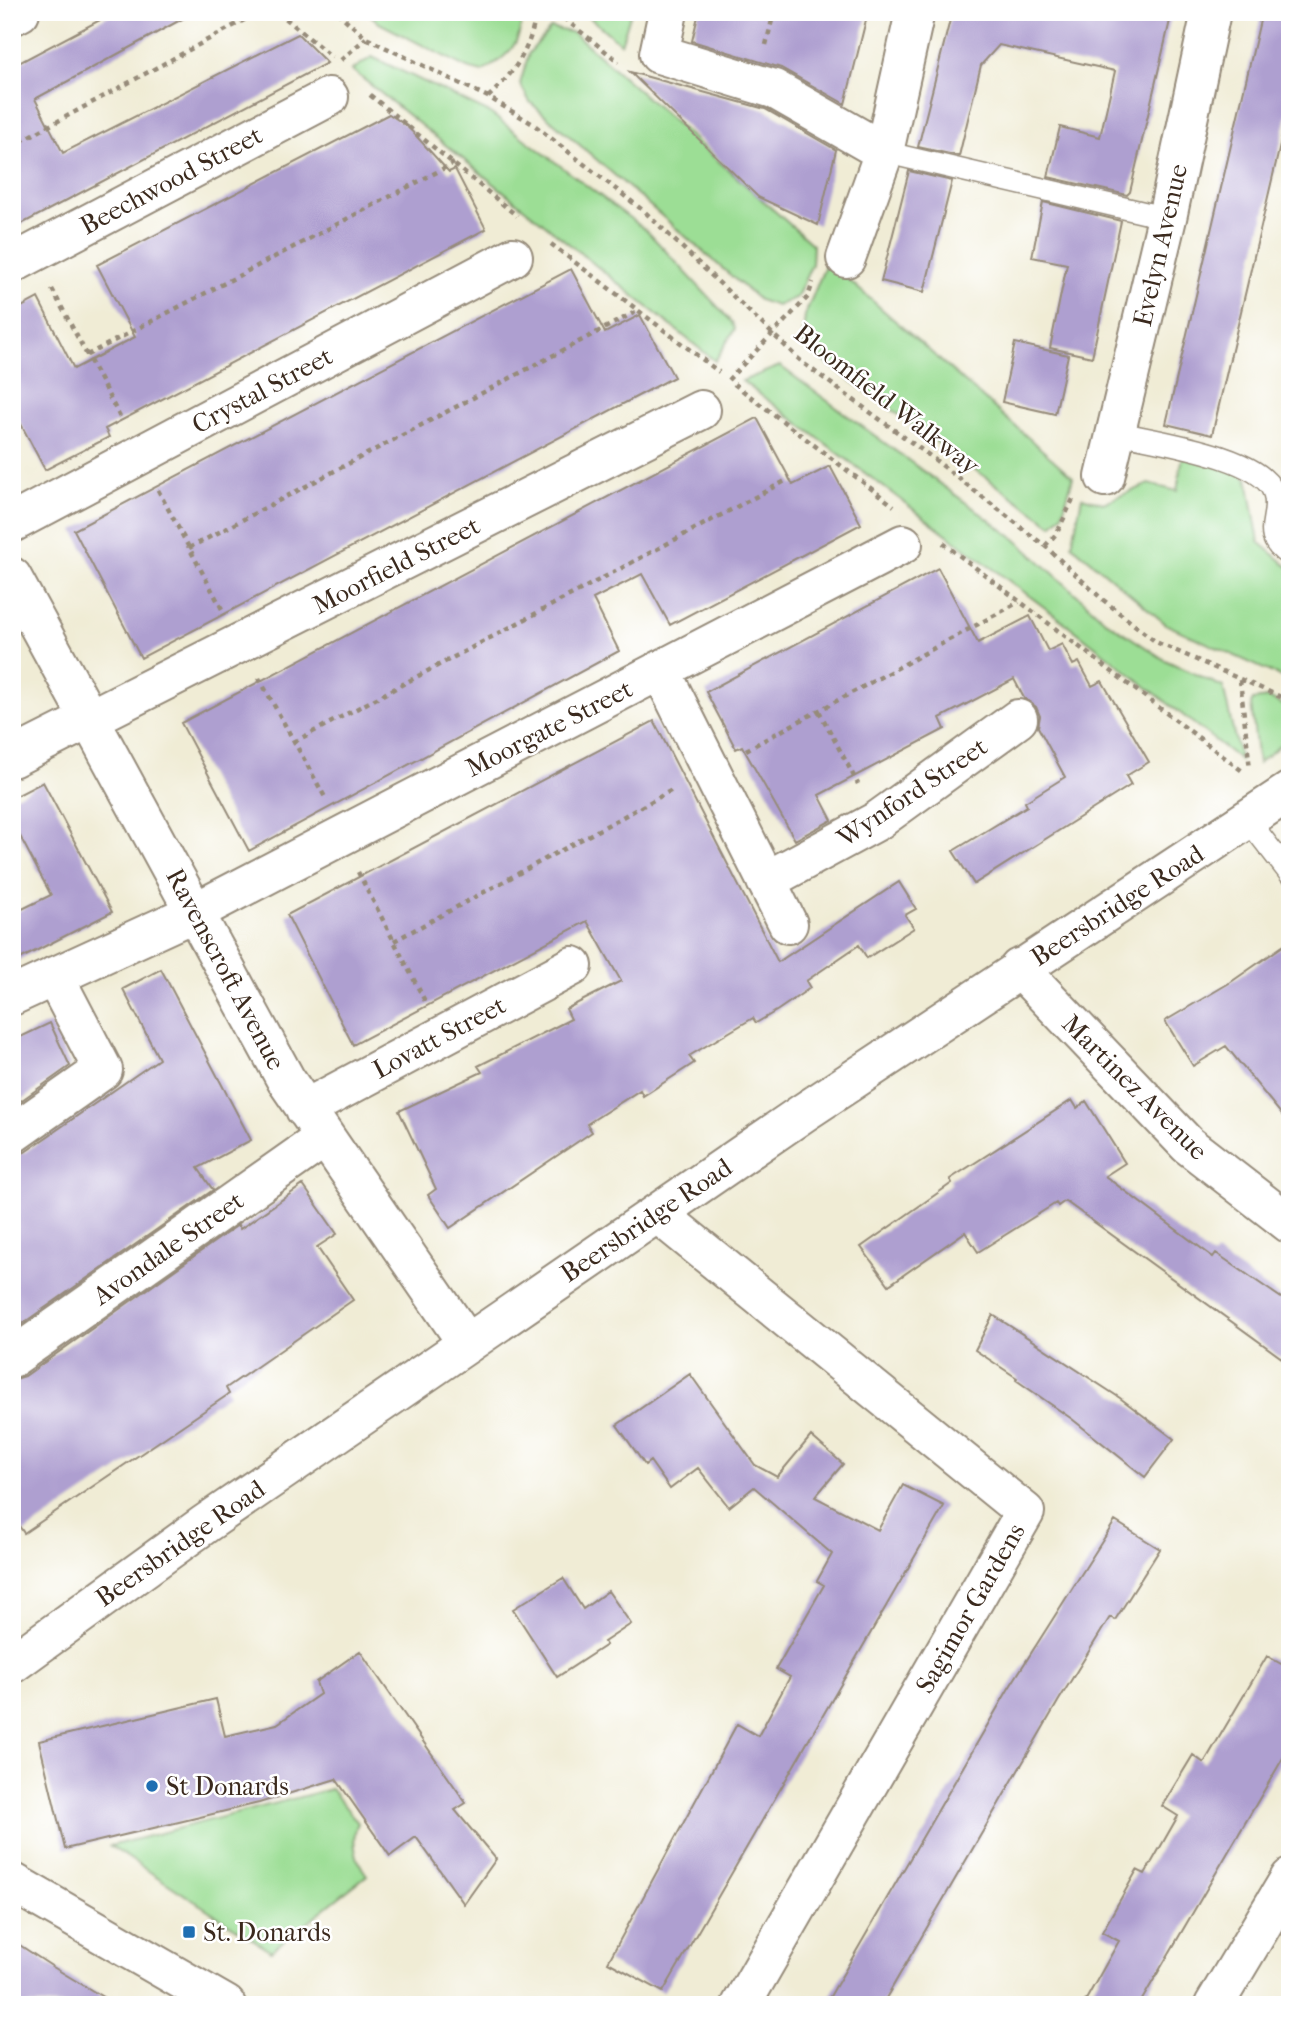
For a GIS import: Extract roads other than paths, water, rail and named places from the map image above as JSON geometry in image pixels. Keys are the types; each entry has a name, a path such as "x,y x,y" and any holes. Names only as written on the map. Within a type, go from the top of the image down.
{"street":[{"path":"12,16 20,12"},
{"path":"668,12 659,54 774,89 884,152"},
{"path":"846,258 884,152 915,12"},
{"name":"Evelyn Avenue","path":"1105,477 1167,218 1211,12"},
{"name":"Beechwood Street","path":"23,258 344,83"},
{"name":"Crystal Street","path":"12,523 528,240"},
{"name":"Moorfield Street","path":"12,758 92,720 701,410"},
{"name":"Moorgate Street","path":"12,996 195,912 661,671 911,529"},
{"name":"Ravenscroft Avenue","path":"12,577 286,1080 467,1343"},
{"path":"661,671 788,925"},
{"name":"Wynford Street","path":"766,881 877,821 1018,719"},
{"name":"Beersbridge Road","path":"12,1664 205,1524 657,1213 1018,968 1290,791"},
{"name":"Lovatt Street","path":"314,1123 443,1035 573,966"},
{"name":"Martinez Avenue","path":"1018,968 1188,1145 1290,1224"},
{"path":"12,1134 103,1070 54,976"},
{"name":"Avondale Street","path":"12,1358 314,1123"},
{"name":"Sagimor Gardens","path":"657,1213 1025,1512 741,2005"},
{"path":"1214,2005 1290,1878"},
{"path":"12,1882 226,2005"}],"lane":[{"path":"884,152 1167,218"},
{"path":"1115,432 1242,463 1262,475 1274,494 1271,530 1275,542 1290,556"},
{"path":"1248,820 1290,874"}],"place":[{"name":"St Donards","path":"152,1786"},
{"name":"St. Donards","path":"189,1932"}]}
